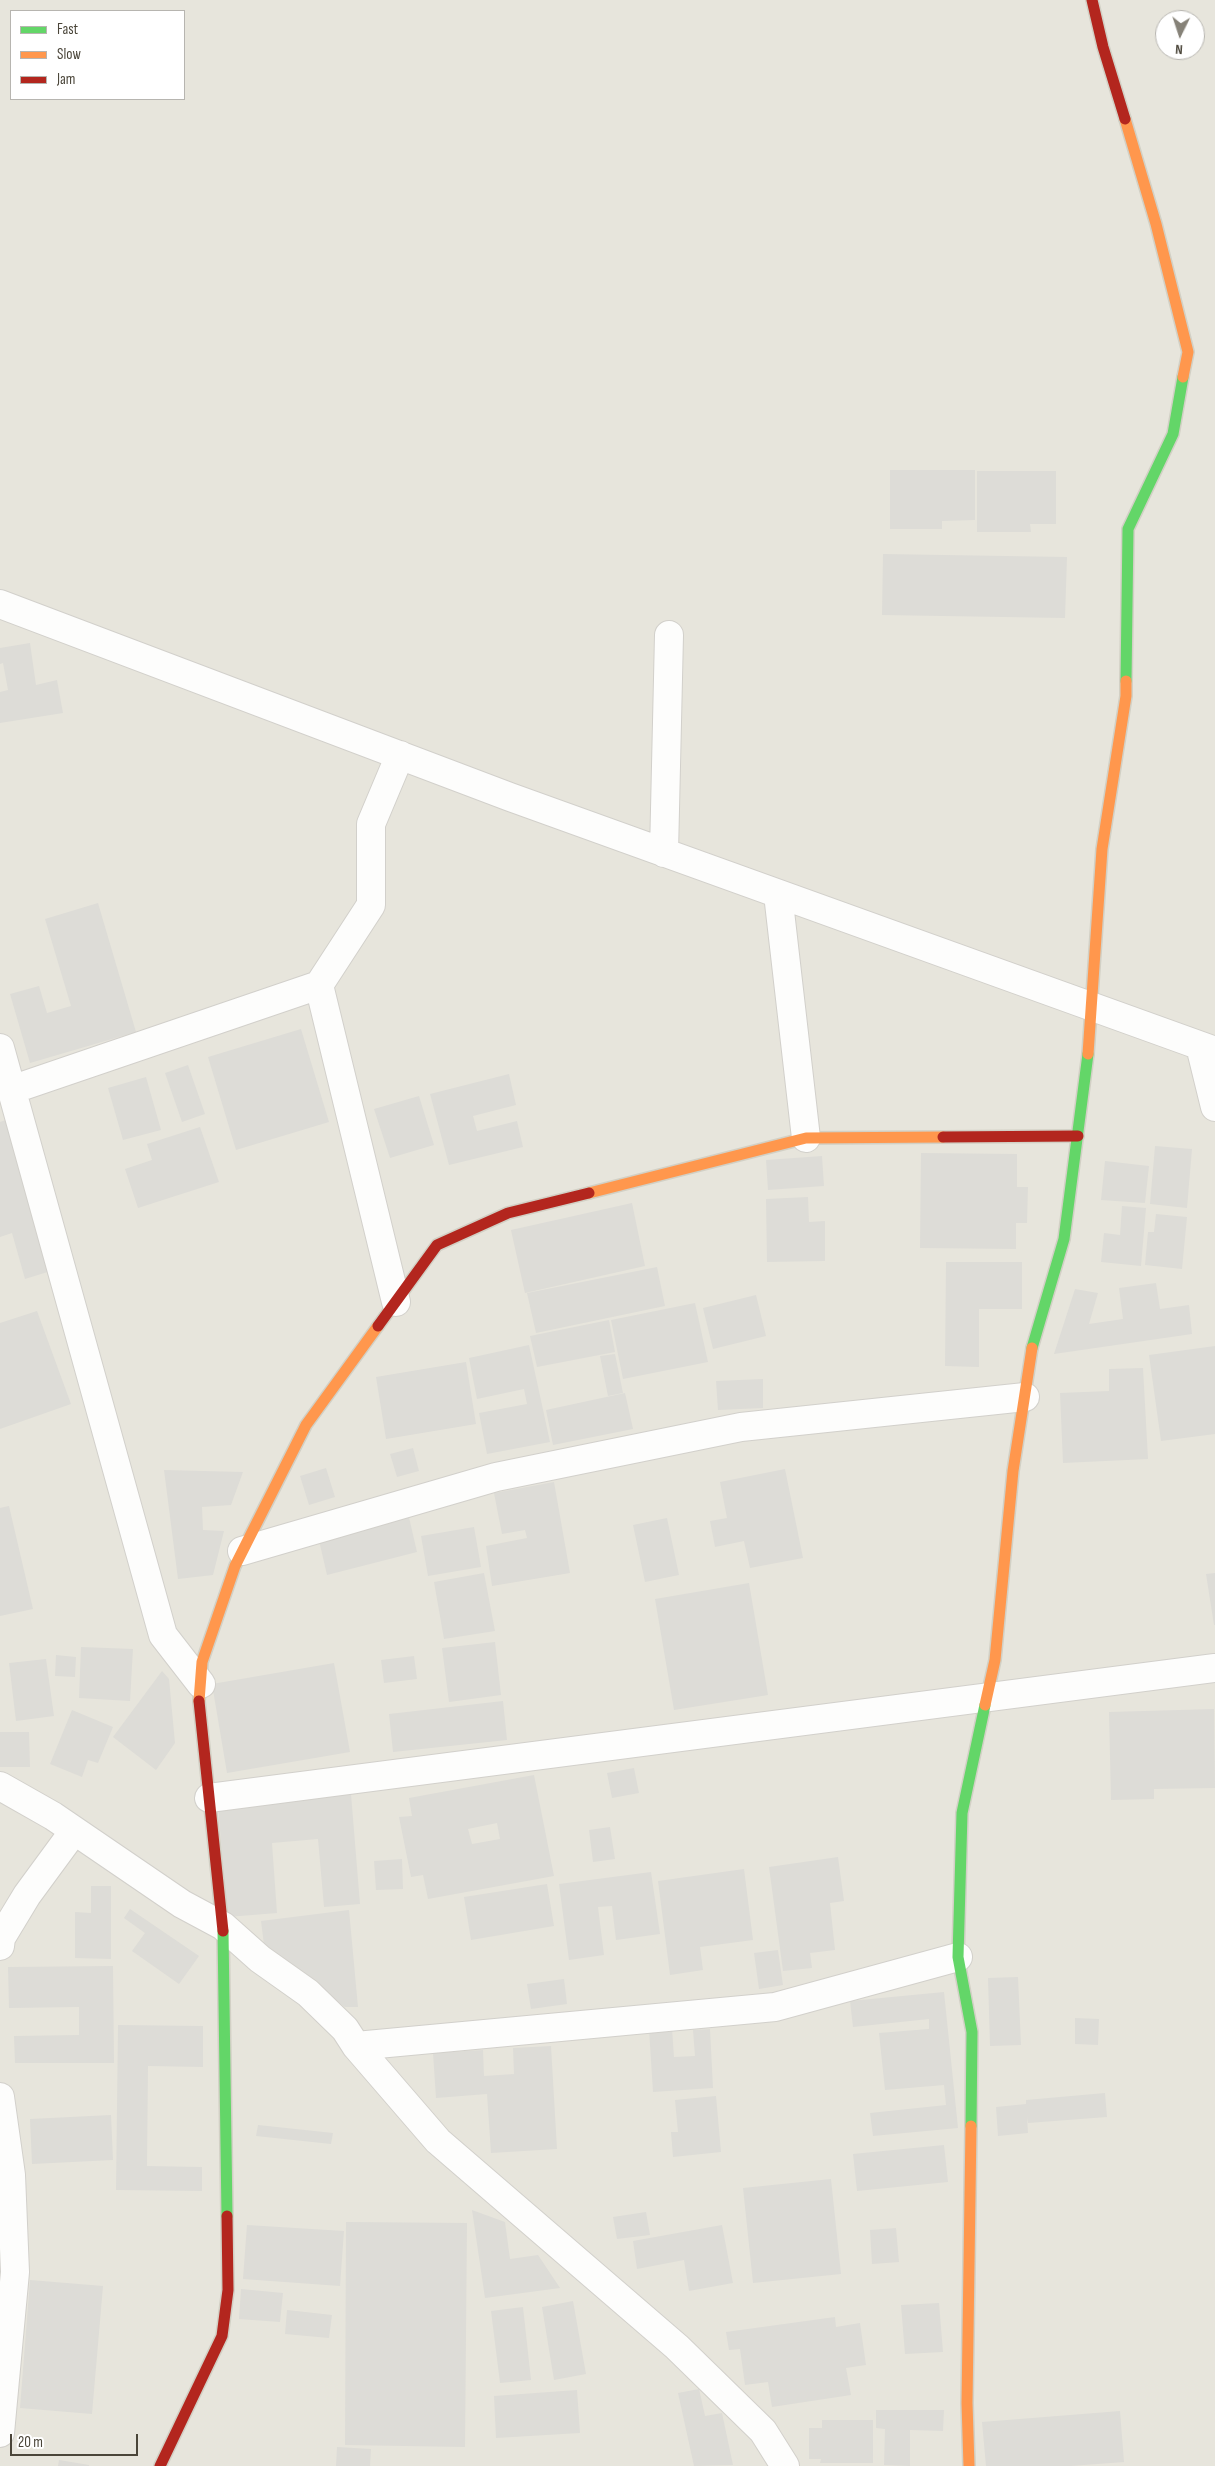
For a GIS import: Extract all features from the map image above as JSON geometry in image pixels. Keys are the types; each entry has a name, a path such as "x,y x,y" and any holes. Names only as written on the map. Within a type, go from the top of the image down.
{"street":[{"path":"969,2466 967,2403 972,2032 958,1957 962,1813 995,1660 1013,1471 1034,1335 1064,1239 1078,1136 1091,1007 1102,849 1126,696 1128,529 1173,434 1188,352 1156,224 1103,47 1092,0"},
{"path":"0,604 664,853 1208,1049 1215,1107"},
{"path":"664,853 670,635"},
{"path":"11,1090 319,985 371,905 371,824 400,755"},
{"path":"778,894 806,1138"},
{"path":"319,985 396,1302"},
{"path":"0,1048 163,1635 201,1684"},
{"path":"160,2466 222,2336 228,2290 223,1926 199,1705 202,1662 213,1624 242,1550 306,1425 438,1245 508,1213 806,1138 1078,1136"},
{"path":"242,1550 496,1477 741,1427 1025,1397"},
{"path":"209,1798 1215,1668"},
{"path":"0,1786 74,1831 182,1904 223,1926 260,1959 308,1993 345,2029 356,2046 438,2141 677,2347 763,2431 785,2466"},
{"path":"0,1946 1,1938 27,1895 74,1831"},
{"path":"356,2046 775,2007 958,1957"},
{"path":"0,2097 11,2175 15,2272 0,2433"}],"shaded area":[{"path":"0,0 1215,0 1215,2466 0,2466"}],"building":[{"path":"890,470 975,470 975,520 942,521 942,529 890,529"},
{"path":"977,471 1056,471 1056,524 1030,524 1031,532 977,532"},
{"path":"883,554 1067,557 1065,618 882,615"},
{"path":"30,643 36,685 57,680 63,713 0,723 0,692 8,690 3,663 0,664 0,648"},
{"path":"98,903 136,1032 30,1063 10,994 39,986 47,1013 71,1006 45,919"},
{"path":"301,1029 329,1122 236,1150 208,1057"},
{"path":"188,1065 205,1114 182,1122 165,1073"},
{"path":"509,1074 516,1105 473,1116 477,1131 517,1121 523,1147 449,1165 430,1094"},
{"path":"146,1077 161,1130 123,1140 108,1088"},
{"path":"419,1096 434,1145 390,1158 374,1109"},
{"path":"9,1119 54,1270 25,1279 12,1233 0,1237 0,1122"},
{"path":"200,1127 219,1182 138,1208 125,1169 152,1160 147,1144"},
{"path":"1155,1146 1192,1149 1187,1208 1150,1204"},
{"path":"921,1153 1017,1154 1017,1187 1028,1187 1027,1223 1016,1223 1016,1249 920,1248"},
{"path":"822,1156 824,1186 768,1190 766,1160"},
{"path":"1105,1161 1149,1166 1145,1203 1101,1200"},
{"path":"808,1197 809,1222 825,1221 825,1261 767,1262 766,1199"},
{"path":"632,1203 645,1266 525,1293 511,1230"},
{"path":"1122,1206 1146,1208 1141,1266 1101,1262 1104,1233 1120,1235"},
{"path":"1156,1214 1187,1217 1182,1269 1145,1265 1148,1232 1154,1232"},
{"path":"946,1262 1022,1262 1022,1309 979,1309 979,1367 945,1366"},
{"path":"657,1267 665,1306 536,1333 527,1293"},
{"path":"1156,1283 1160,1309 1189,1305 1192,1334 1054,1354 1075,1289 1098,1293 1089,1324 1123,1319 1119,1288"},
{"path":"756,1295 766,1336 713,1349 703,1308"},
{"path":"695,1303 708,1362 623,1379 611,1320"},
{"path":"37,1311 71,1404 0,1429 0,1323"},
{"path":"609,1320 615,1352 537,1367 530,1336"},
{"path":"529,1345 550,1442 487,1454 479,1413 527,1404 524,1389 477,1399 469,1358"},
{"path":"1215,1346 1215,1434 1161,1441 1149,1355"},
{"path":"615,1354 623,1393 608,1396 600,1356"},
{"path":"466,1362 476,1424 386,1439 376,1377"},
{"path":"1143,1368 1148,1459 1063,1463 1060,1393 1109,1391 1109,1369"},
{"path":"763,1379 763,1408 718,1410 716,1381"},
{"path":"625,1393 633,1429 553,1445 546,1410"},
{"path":"413,1448 419,1471 397,1477 390,1454"},
{"path":"326,1468 335,1497 309,1505 300,1476"},
{"path":"785,1469 803,1558 750,1568 744,1541 715,1547 710,1521 727,1518 720,1482"},
{"path":"164,1470 243,1472 231,1505 202,1507 203,1530 224,1531 213,1575 178,1579"},
{"path":"554,1482 570,1573 492,1586 486,1546 527,1538 525,1530 502,1534 494,1493"},
{"path":"9,1506 33,1609 0,1616 0,1508"},
{"path":"408,1513 417,1552 327,1575 318,1536"},
{"path":"667,1518 679,1575 645,1582 633,1525"},
{"path":"474,1527 481,1567 428,1576 421,1536"},
{"path":"484,1573 495,1631 444,1639 434,1582"},
{"path":"1215,1573 1215,1625 1214,1625 1206,1574"},
{"path":"749,1583 768,1695 674,1710 655,1599"},
{"path":"495,1642 501,1695 449,1702 442,1648"},
{"path":"81,1647 133,1649 130,1701 79,1698"},
{"path":"56,1655 76,1657 75,1677 55,1676"},
{"path":"414,1656 417,1679 384,1683 381,1660"},
{"path":"46,1659 54,1716 16,1721 9,1663"},
{"path":"334,1663 350,1752 227,1773 212,1684"},
{"path":"162,1671 169,1679 175,1743 156,1770 113,1737"},
{"path":"503,1701 507,1740 393,1752 389,1714"},
{"path":"1214,1709 1215,1788 1154,1789 1154,1799 1111,1800 1109,1712"},
{"path":"72,1710 113,1727 98,1763 88,1760 82,1777 50,1764"},
{"path":"0,1732 29,1732 30,1767 0,1767"},
{"path":"634,1768 639,1793 612,1798 607,1773"},
{"path":"534,1775 554,1876 428,1899 423,1875 411,1877 399,1817 412,1816 409,1798","holes":["497,1823 500,1839 472,1844 468,1829"]},
{"path":"351,1794 360,1904 324,1907 318,1839 272,1843 277,1913 227,1917 218,1805"},
{"path":"610,1827 615,1859 593,1862 589,1830"},
{"path":"838,1857 844,1901 830,1903 835,1950 810,1953 812,1968 783,1971 769,1867"},
{"path":"402,1859 403,1889 376,1890 374,1861"},
{"path":"744,1869 753,1940 700,1947 703,1970 670,1975 658,1881"},
{"path":"651,1872 660,1934 616,1940 612,1906 598,1907 604,1955 569,1960 559,1884"},
{"path":"547,1884 554,1926 471,1940 464,1897"},
{"path":"91,1886 111,1886 111,1959 75,1958 75,1912 91,1913"},
{"path":"130,1909 199,1956 179,1984 132,1951 145,1933 124,1918"},
{"path":"349,1910 358,2007 345,2007 264,1945 261,1921"},
{"path":"778,1950 783,1985 759,1989 754,1953"},
{"path":"113,1966 114,2063 15,2063 14,2036 79,2035 79,2007 9,2008 8,1967"},
{"path":"1018,1977 1021,2045 990,2046 988,1978"},
{"path":"564,1979 567,2004 531,2009 527,1984"},
{"path":"944,1992 958,2128 873,2136 870,2113 946,2105 944,2085 885,2090 879,2033 929,2029 929,2019 853,2027 850,2001"},
{"path":"1075,2018 1099,2019 1098,2045 1075,2044"},
{"path":"118,2025 203,2026 203,2067 148,2066 147,2166 202,2167 202,2191 116,2190"},
{"path":"672,2028 674,2057 695,2056 693,2030 710,2029 713,2088 653,2092 649,2029"},
{"path":"551,2046 557,2149 491,2153 487,2094 436,2098 433,2053 483,2050 484,2076 514,2074 513,2048"},
{"path":"1105,2093 1107,2117 1028,2123 1027,2117 1028,2133 998,2136 996,2107 1026,2104 1026,2100"},
{"path":"716,2096 721,2152 673,2157 671,2132 678,2132 675,2100"},
{"path":"111,2115 113,2160 32,2164 30,2119"},
{"path":"258,2125 333,2133 331,2144 256,2136"},
{"path":"944,2145 948,2182 857,2191 853,2154"},
{"path":"831,2179 841,2274 753,2283 743,2188"},
{"path":"472,2210 505,2222 510,2259 538,2255 560,2288 485,2298"},
{"path":"646,2212 650,2235 617,2239 613,2217"},
{"path":"346,2222 467,2223 465,2447 345,2445"},
{"path":"247,2225 344,2231 340,2286 243,2279"},
{"path":"722,2225 733,2283 689,2291 684,2260 637,2269 633,2241"},
{"path":"896,2228 899,2262 872,2264 870,2230"},
{"path":"30,2280 103,2286 92,2414 20,2408"},
{"path":"241,2289 283,2293 280,2322 239,2319"},
{"path":"573,2301 586,2374 554,2380 542,2307"},
{"path":"939,2303 943,2352 905,2354 901,2305"},
{"path":"523,2307 531,2380 500,2383 491,2311"},
{"path":"287,2310 332,2315 329,2338 285,2334"},
{"path":"835,2317 836,2327 860,2323 866,2365 846,2368 851,2395 772,2407 768,2382 745,2385 740,2349 729,2350 726,2332"},
{"path":"699,2389 705,2416 722,2413 733,2465 694,2466 678,2393"},
{"path":"577,2390 580,2433 496,2438 494,2396"},
{"path":"876,2410 944,2410 943,2431 910,2430 910,2466 884,2465 885,2429 876,2428"},
{"path":"1120,2411 1124,2462 1070,2466 986,2466 982,2422"},
{"path":"822,2420 873,2420 873,2463 820,2463 821,2459 809,2459 809,2428 822,2428"},
{"path":"337,2447 371,2449 370,2466 336,2466"},
{"path":"59,2460 89,2465 89,2466 58,2466"}],"traffic: fast":[{"path":"1126,681 1128,529 1173,434 1183,377"},
{"path":"1032,1348 1064,1239 1088,1054"},
{"path":"971,2126 972,2032 958,1957 962,1813 985,1705"},
{"path":"223,1931 227,2216"}],"traffic: slow":[{"path":"1125,119 1156,224 1188,352 1183,377"},
{"path":"1088,1054 1102,849 1126,696 1126,681"},
{"path":"589,1193 806,1138 943,1137"},
{"path":"199,1701 202,1662 235,1566 306,1425 378,1326"},
{"path":"985,1705 995,1660 1013,1471 1032,1348"},
{"path":"969,2466 967,2403 971,2126"}],"traffic: jam":[{"path":"1092,0 1103,47 1125,119"},
{"path":"943,1137 1078,1136"},
{"path":"378,1326 437,1245 508,1213 589,1193"},
{"path":"199,1701 223,1931"},
{"path":"160,2466 222,2336 228,2290 227,2216"}]}
